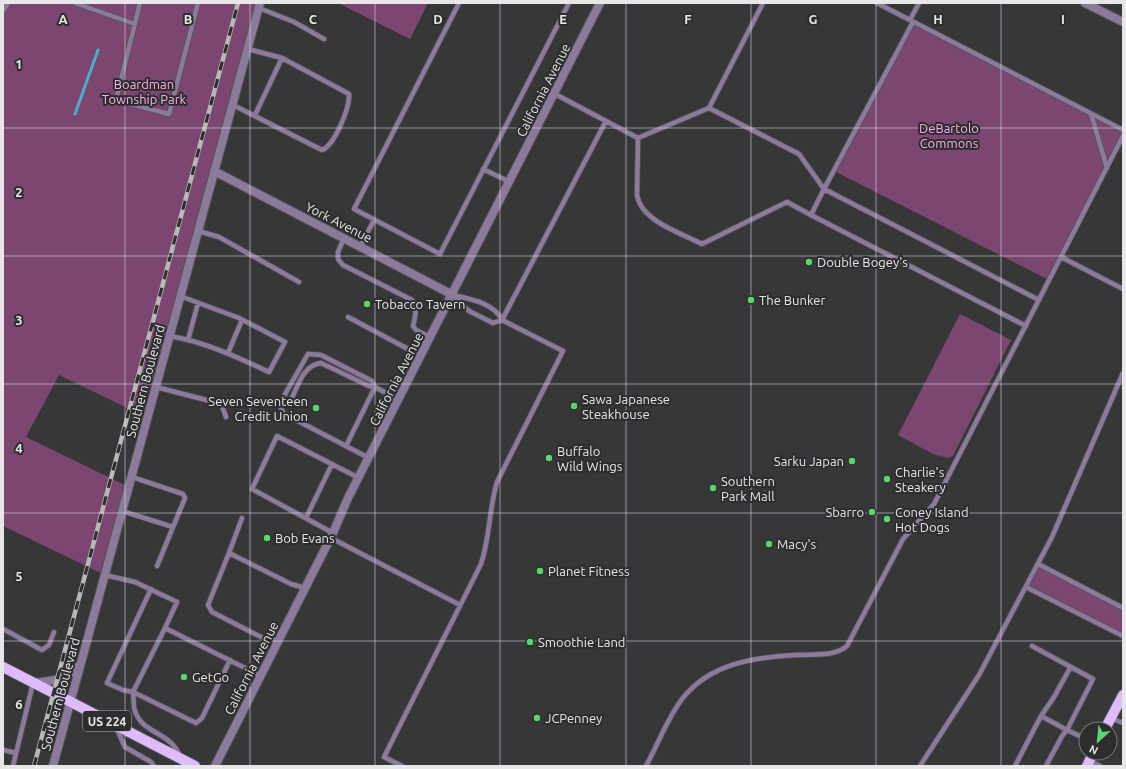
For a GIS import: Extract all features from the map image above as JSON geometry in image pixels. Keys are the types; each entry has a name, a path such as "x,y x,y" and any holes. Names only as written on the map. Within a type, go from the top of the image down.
{"main road":[{"name":"US 224","path":"3,667 195,766"},
{"path":"1110,721 1123,695"}],"street":[{"name":"California Avenue","path":"215,766 332,536 369,458 600,3"},
{"path":"1085,3 1123,22"},
{"name":"Southern Boulevard","path":"53,766 260,6"},
{"name":"York Avenue","path":"214,171 453,295"},
{"path":"33,683 59,680 71,674 81,665"}],"lane":[{"path":"3,11 8,3"},
{"path":"75,3 135,24"},
{"path":"140,3 116,100 169,114 198,3"},
{"path":"459,3 354,209 440,254 569,3"},
{"path":"638,138 709,108 763,3"},
{"path":"877,3 1123,130"},
{"path":"811,215 912,21 919,3"},
{"path":"260,6 294,22 324,39"},
{"path":"232,105 255,115 322,150 327,147 336,134 350,100 350,94 282,58 248,49"},
{"path":"255,115 282,58"},
{"path":"554,94 638,138"},
{"path":"709,108 799,154 824,189 1039,300"},
{"path":"1091,114 1107,168"},
{"path":"453,295 469,311 493,323 502,320 606,121"},
{"path":"646,766 682,700 711,674 730,664 789,656 835,653 847,646 903,539 934,504 1123,136"},
{"path":"638,138 638,204 651,218 702,244 787,202 1026,326"},
{"path":"483,169 510,182"},
{"path":"360,247 374,220"},
{"path":"198,231 219,237 299,282"},
{"path":"344,238 338,252 338,259 343,265 412,300 416,311 413,326 416,330 431,338"},
{"path":"1061,257 1123,289"},
{"path":"402,766 384,757 485,551 493,496 497,482 563,351 502,320 499,312 474,300 453,295"},
{"path":"170,336 188,340 228,353 269,372 285,342 242,320 180,296"},
{"path":"188,340 198,303"},
{"path":"348,317 421,356"},
{"path":"228,353 242,320"},
{"path":"369,458 298,422 287,418 281,411 280,403 308,354 322,356 372,381 375,387"},
{"path":"291,400 306,370 312,364 321,363 375,387 399,400"},
{"path":"920,766 979,675 1052,537 1123,373"},
{"path":"156,387 214,402 222,406 226,417"},
{"path":"346,446 375,387"},
{"path":"296,414 298,422"},
{"path":"359,478 277,436 252,489 306,518 332,536 460,604"},
{"path":"306,518 332,464"},
{"path":"132,477 183,494 185,498 157,566"},
{"path":"122,512 173,527"},
{"path":"242,518 208,605 212,612 257,635 263,638 279,641"},
{"path":"229,553 291,584 305,588"},
{"path":"1038,564 1123,608"},
{"path":"105,575 135,582 177,602 133,692 134,710 140,722 177,747 181,759"},
{"path":"1026,587 1123,636"},
{"path":"151,589 107,683 123,690 133,692 196,723 202,718 230,660"},
{"path":"165,628 261,676"},
{"path":"3,629 42,650 49,645 54,632"},
{"path":"1032,646 1067,664 1070,668 1093,679 1067,730 1062,736 1046,766"},
{"path":"1014,766 1041,716 1054,697 1070,668"},
{"path":"13,766 33,683"},
{"path":"1041,716 1078,735"},
{"path":"1111,718 1123,723"},
{"path":"115,725 125,747 152,762 154,766"},
{"path":"3,750 16,753"}],"green space":[{"name":"Boardman Township Park","path":"3,3 260,3 148,418 59,375 26,437 129,487 105,575 3,526"},
{"path":"338,3 428,3 410,39"},
{"name":"DeBartolo Commons","path":"913,22 1123,130 1123,136 1049,280 834,171"},
{"path":"960,314 1011,340 953,456 947,458 933,454 898,435"},
{"path":"1038,564 1123,608 1123,636 1026,587"}],"waterway":[{"path":"75,114 98,50"}],"railway":[{"path":"34,766 238,3"}],"place":[{"name":"Double Bogey's","path":"809,262"},
{"name":"The Bunker","path":"751,300"},
{"name":"Tobacco Tavern","path":"367,304"},
{"name":"Sawa Japanese Steakhouse","path":"574,406"},
{"name":"Seven Seventeen Credit Union","path":"316,408"},
{"name":"Buffalo Wild Wings","path":"549,458"},
{"name":"Sarku Japan","path":"852,461"},
{"name":"Charlie's Steakery","path":"887,479"},
{"name":"Southern Park Mall","path":"713,488"},
{"name":"Sbarro","path":"872,512"},
{"name":"Coney Island Hot Dogs","path":"887,519"},
{"name":"Bob Evans","path":"267,538"},
{"name":"Macy's","path":"769,544"},
{"name":"Planet Fitness","path":"540,571"},
{"name":"Smoothie Land","path":"530,642"},
{"name":"GetGo","path":"184,677"},
{"name":"JCPenney","path":"537,718"}]}
